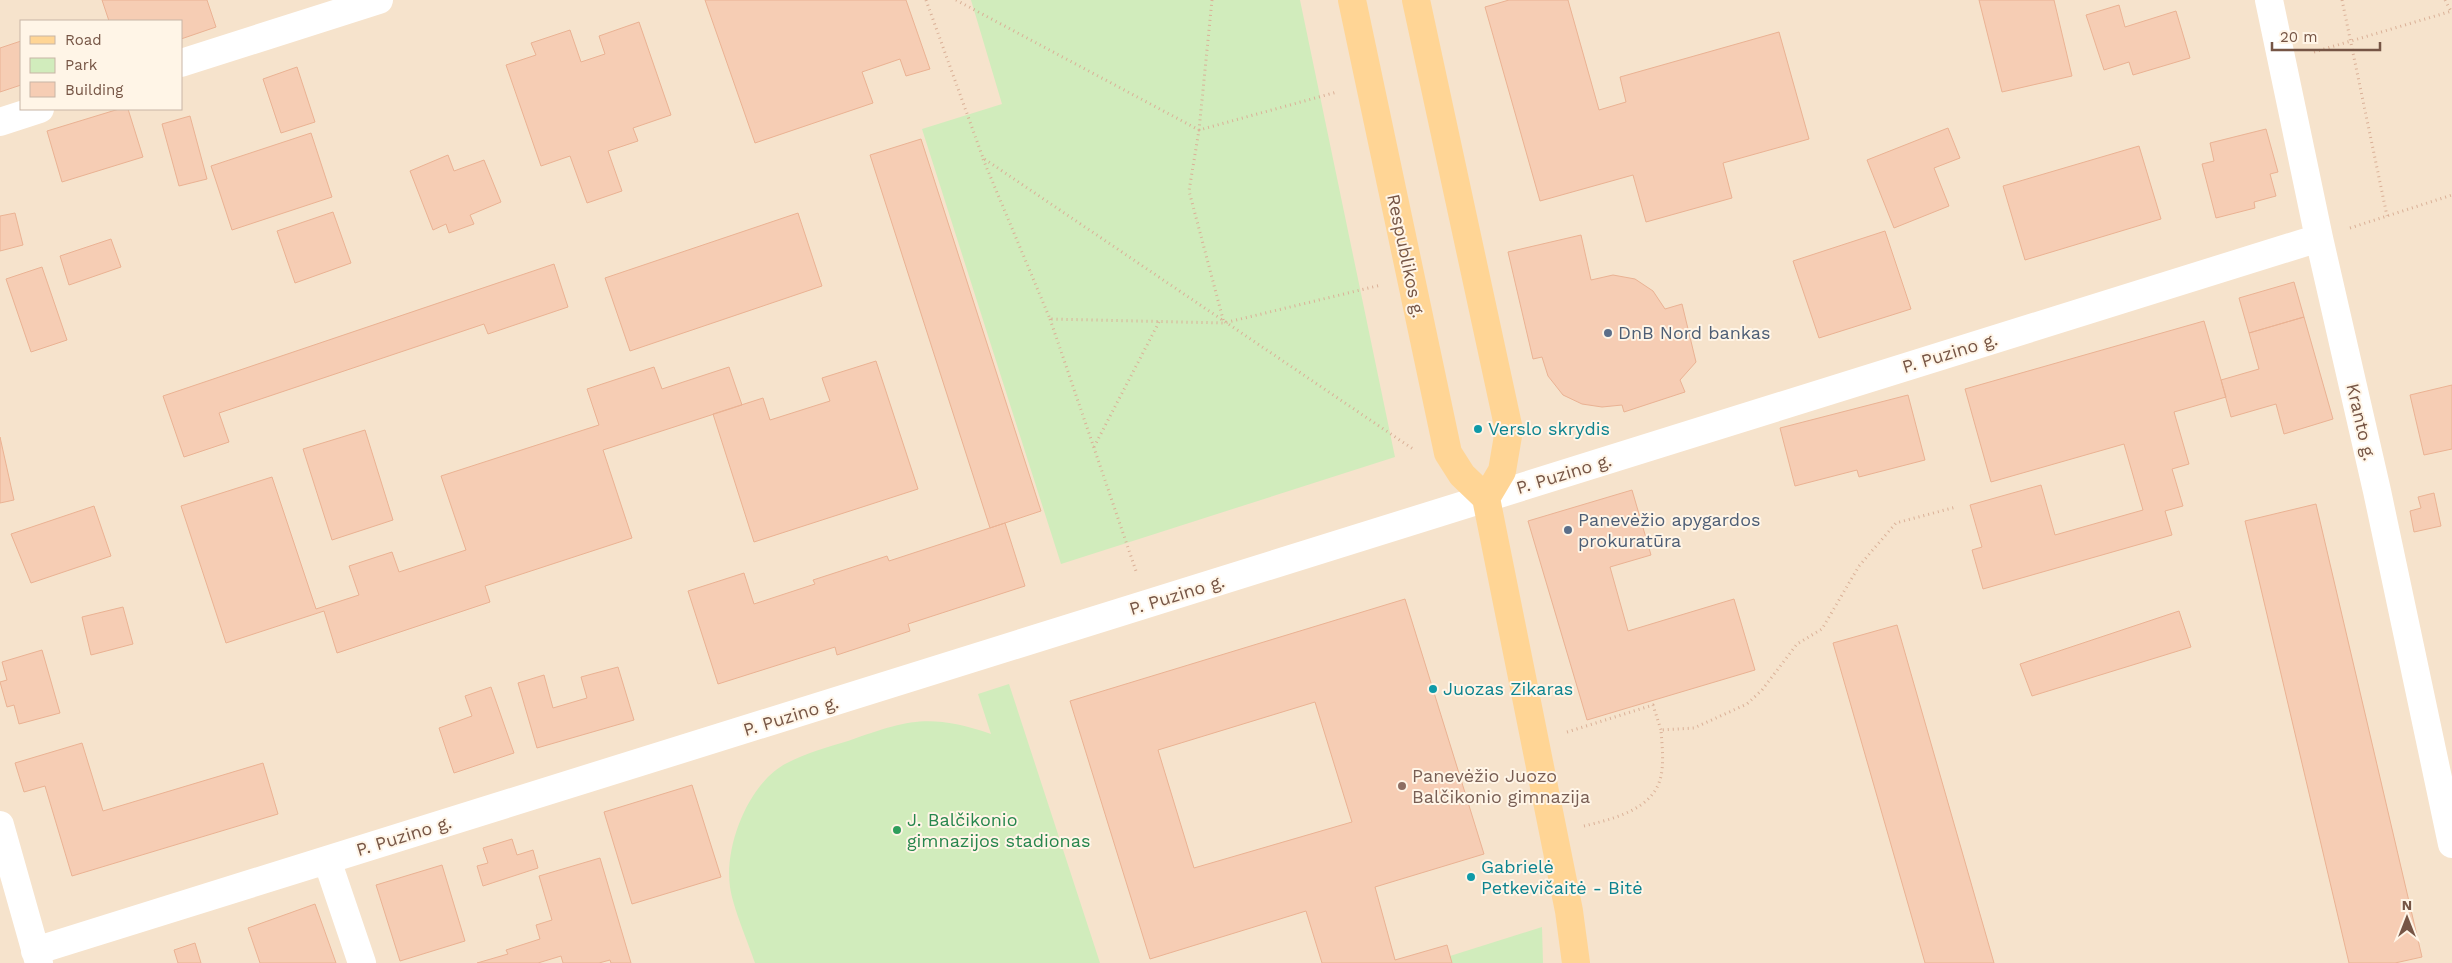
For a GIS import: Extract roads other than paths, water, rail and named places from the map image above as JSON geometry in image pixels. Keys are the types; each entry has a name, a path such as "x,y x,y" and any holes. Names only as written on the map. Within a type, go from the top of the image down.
{"main road":[{"name":"Respublikos g.","path":"1352,0 1448,453 1462,475 1486,498"},
{"path":"1416,0 1509,430 1502,471 1486,498 1569,911 1576,963"}],"street":[{"path":"182,63 379,0"},
{"name":"Kranto g.","path":"2269,0 2319,238 2379,501 2452,844"},
{"path":"0,122 37,110"},
{"name":"P. Puzino g.","path":"37,957 327,860 2319,238"},
{"path":"0,825 37,957"},
{"path":"327,860 362,963"}],"place":[{"name":"DnB Nord bankas","path":"1608,333"},
{"name":"Verslo skrydis","path":"1478,429"},
{"name":"Panevėžio apygardos prokuratūra","path":"1568,530"},
{"name":"Juozas Zikaras","path":"1433,689"},
{"name":"Panevėžio Juozo Balčikonio gimnazija","path":"1402,786"},
{"name":"J. Balčikonio gimnazijos stadionas","path":"897,830"},
{"name":"Gabrielė Petkevičaitė - Bitė","path":"1471,877"}]}
